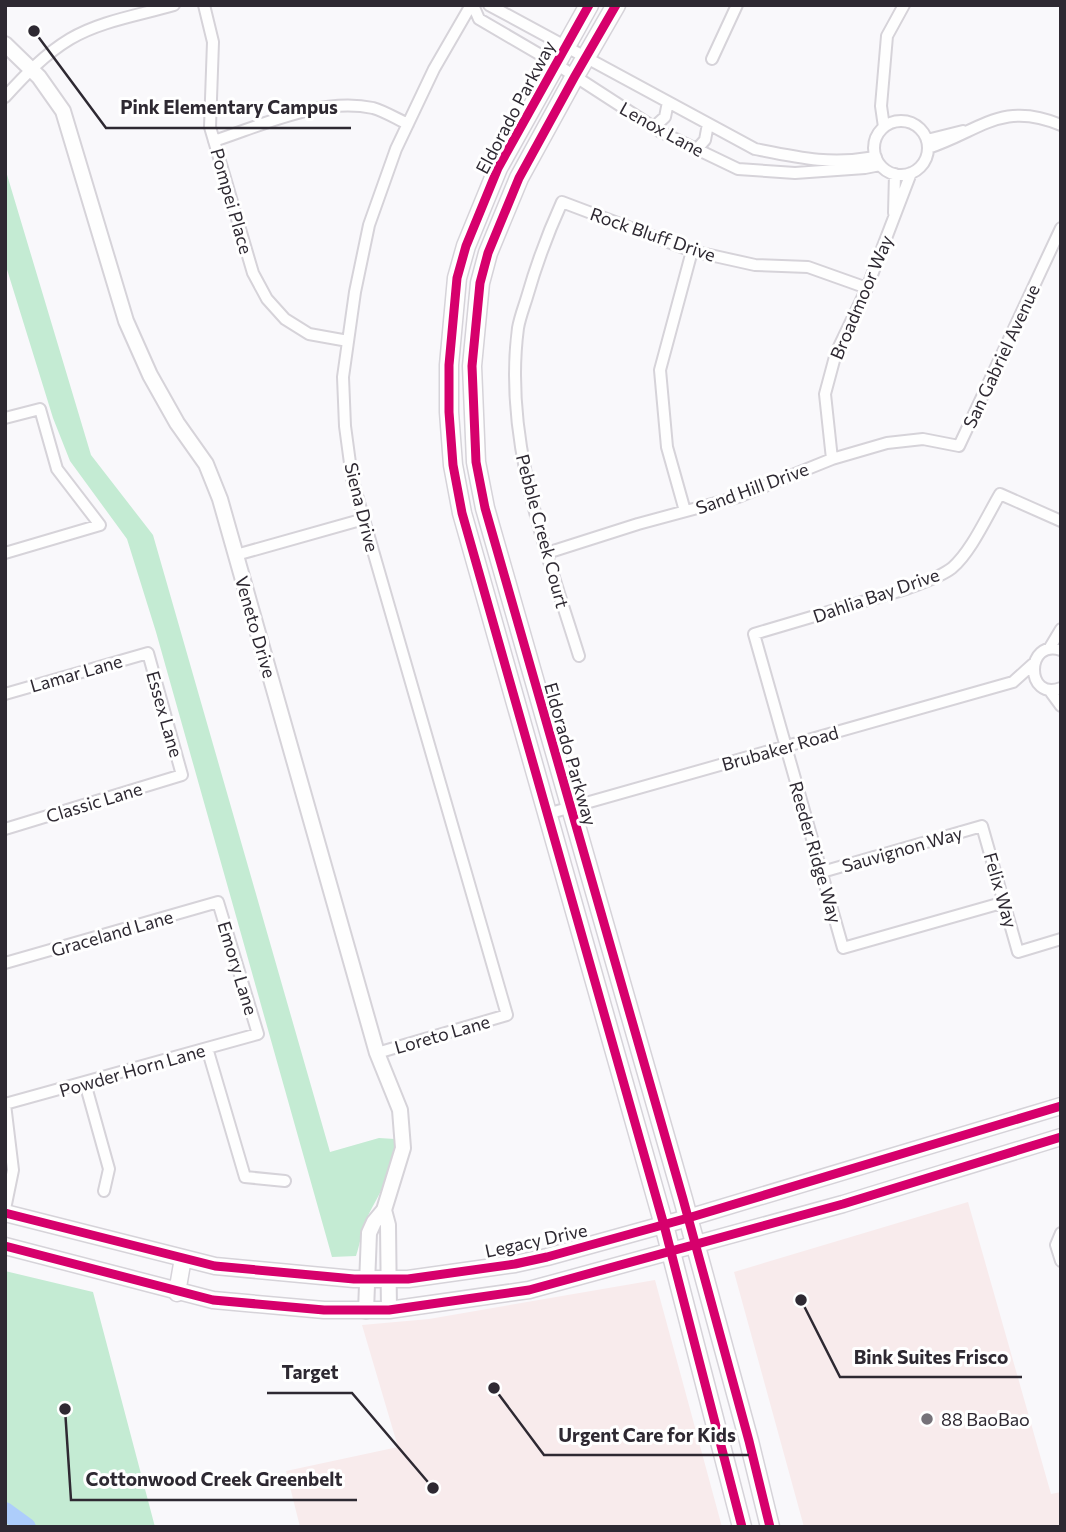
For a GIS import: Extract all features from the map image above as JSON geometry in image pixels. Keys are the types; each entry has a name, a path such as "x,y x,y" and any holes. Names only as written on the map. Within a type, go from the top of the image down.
{"main road":[{"name":"Eldorado Parkway","path":"589,5 498,168 466,246 457,278 449,365 453,465 462,513 664,1225 742,1527"},
{"name":"Eldorado Parkway","path":"616,5 519,178 488,253 480,282 472,366 476,462 485,508 688,1218 770,1527"},
{"name":"Legacy Drive","path":"5,1211 215,1266 366,1279 408,1279 515,1264 664,1225 1061,1106"},
{"path":"5,1246 177,1293 213,1300 324,1310 390,1310 529,1290 1061,1138"},
{"path":"916,1150 924,1179"},
{"path":"177,1293 183,1258"}],"street":[{"path":"5,97 31,68 71,38 107,24 174,5"},
{"name":"Pompei Place","path":"204,5 213,42 210,127 253,273 267,299 285,319 309,334 348,341"},
{"name":"Lenox Lane","path":"472,5 479,19 556,64 654,127 738,169 795,173 865,168 878,161"},
{"name":"Siena Drive","path":"472,5 434,69 396,149 369,225 355,292 343,377 345,426 352,478 507,1015"},
{"name":"Lenox Lane","path":"489,5 755,149 833,162 878,161"},
{"path":"712,59 737,5"},
{"path":"888,125 883,83 887,36 904,5"},
{"name":"Veneto Drive","path":"5,44 31,68 63,111 126,321 150,375 177,423 206,464 220,499 377,1053 400,1110 403,1148 384,1210 369,1233 366,1311"},
{"path":"654,127 665,117 668,102"},
{"path":"214,141 314,109 340,105 374,108 408,124"},
{"path":"928,144 950,132 969,130 993,118 1028,116 1061,125"},
{"path":"909,122 917,126 928,144 924,163 911,173 895,174 878,161 875,140 888,125 909,122"},
{"path":"697,149 705,140 708,124"},
{"name":"Broadmoor Way","path":"832,459 825,394 836,353 867,288 911,173"},
{"name":"Broadmoor Way","path":"894,219 895,174"},
{"name":"Rock Bluff Drive","path":"562,202 692,251 755,265 808,267 867,288"},
{"name":"Pebble Creek Court","path":"562,202 540,250 519,327 516,389 521,454 547,554 579,656"},
{"name":"San Gabriel Avenue","path":"959,446 1061,228"},
{"path":"685,511 667,447 660,370 692,251"},
{"path":"5,418 40,409 57,469 100,525 5,553"},
{"name":"Sand Hill Drive","path":"547,554 738,496 832,459 887,443 922,439 959,446"},
{"name":"Dahlia Bay Drive","path":"754,634 931,580 951,568 964,554 1000,494 1061,521"},
{"path":"236,555 364,519"},
{"name":"Brubaker Road","path":"547,814 1013,682 1034,664 1041,653 1055,650 1061,629"},
{"name":"Reeder Ridge Way","path":"754,634 843,948 1005,902"},
{"name":"Lamar Lane","path":"5,694 148,653"},
{"name":"Essex Lane","path":"148,653 182,775"},
{"path":"1034,664 1037,682 1055,689 1061,706"},
{"name":"Brubaker Road","path":"1013,682 1024,685 1037,682"},
{"name":"Classic Lane","path":"5,829 182,775"},
{"name":"Sauvignon Way","path":"821,872 982,826"},
{"name":"Felix Way","path":"982,826 1018,952 1061,939"},
{"name":"Graceland Lane","path":"5,963 218,902"},
{"name":"Emory Lane","path":"218,902 258,1034"},
{"name":"Loreto Lane","path":"377,1053 507,1015"},
{"name":"Powder Horn Lane","path":"5,1104 258,1034"},
{"path":"207,1048 245,1177 285,1181"},
{"path":"85,1083 109,1169 104,1191"},
{"path":"5,1104 13,1170 5,1211"},
{"name":"Veneto Drive","path":"384,1210 388,1225 390,1310"},
{"path":"1059,1235 1056,1245 1061,1261"}],"shaded area":[{"path":"968,1202 1051,1494 1061,1492 1061,1527 804,1527 734,1272"},
{"path":"655,1280 722,1527 300,1527 286,1471 398,1447 362,1325 429,1319"}],"green space":[{"path":"5,168 91,455 153,535 330,1152 379,1138 395,1139 390,1171 367,1218 356,1256 332,1257 156,632 127,539 70,461 53,418 5,263"},
{"path":"5,1271 93,1292 155,1527 5,1527"}],"waterway":[{"path":"5,1511 27,1527"}],"cycle path":[{"path":"589,5 498,168 466,246 457,278 449,365 453,465 462,513 664,1225 742,1527"},
{"path":"616,5 519,178 488,253 480,283 472,366 476,462 485,508 683,1199 770,1527"},
{"path":"5,1213 215,1266 354,1279 408,1279 547,1257 688,1218 1061,1106"},
{"path":"5,1246 213,1300 324,1310 389,1310 529,1290 843,1204 1061,1137"}],"place":[{"name":"Pink Elementary Campus","path":"34,31"},
{"name":"Bink Suites Frisco","path":"801,1300"},
{"name":"Urgent Care for Kids","path":"494,1388"},
{"name":"Cottonwood Creek Greenbelt","path":"65,1409"},
{"name":"88 BaoBao","path":"927,1419"},
{"name":"Target","path":"433,1488"}]}
